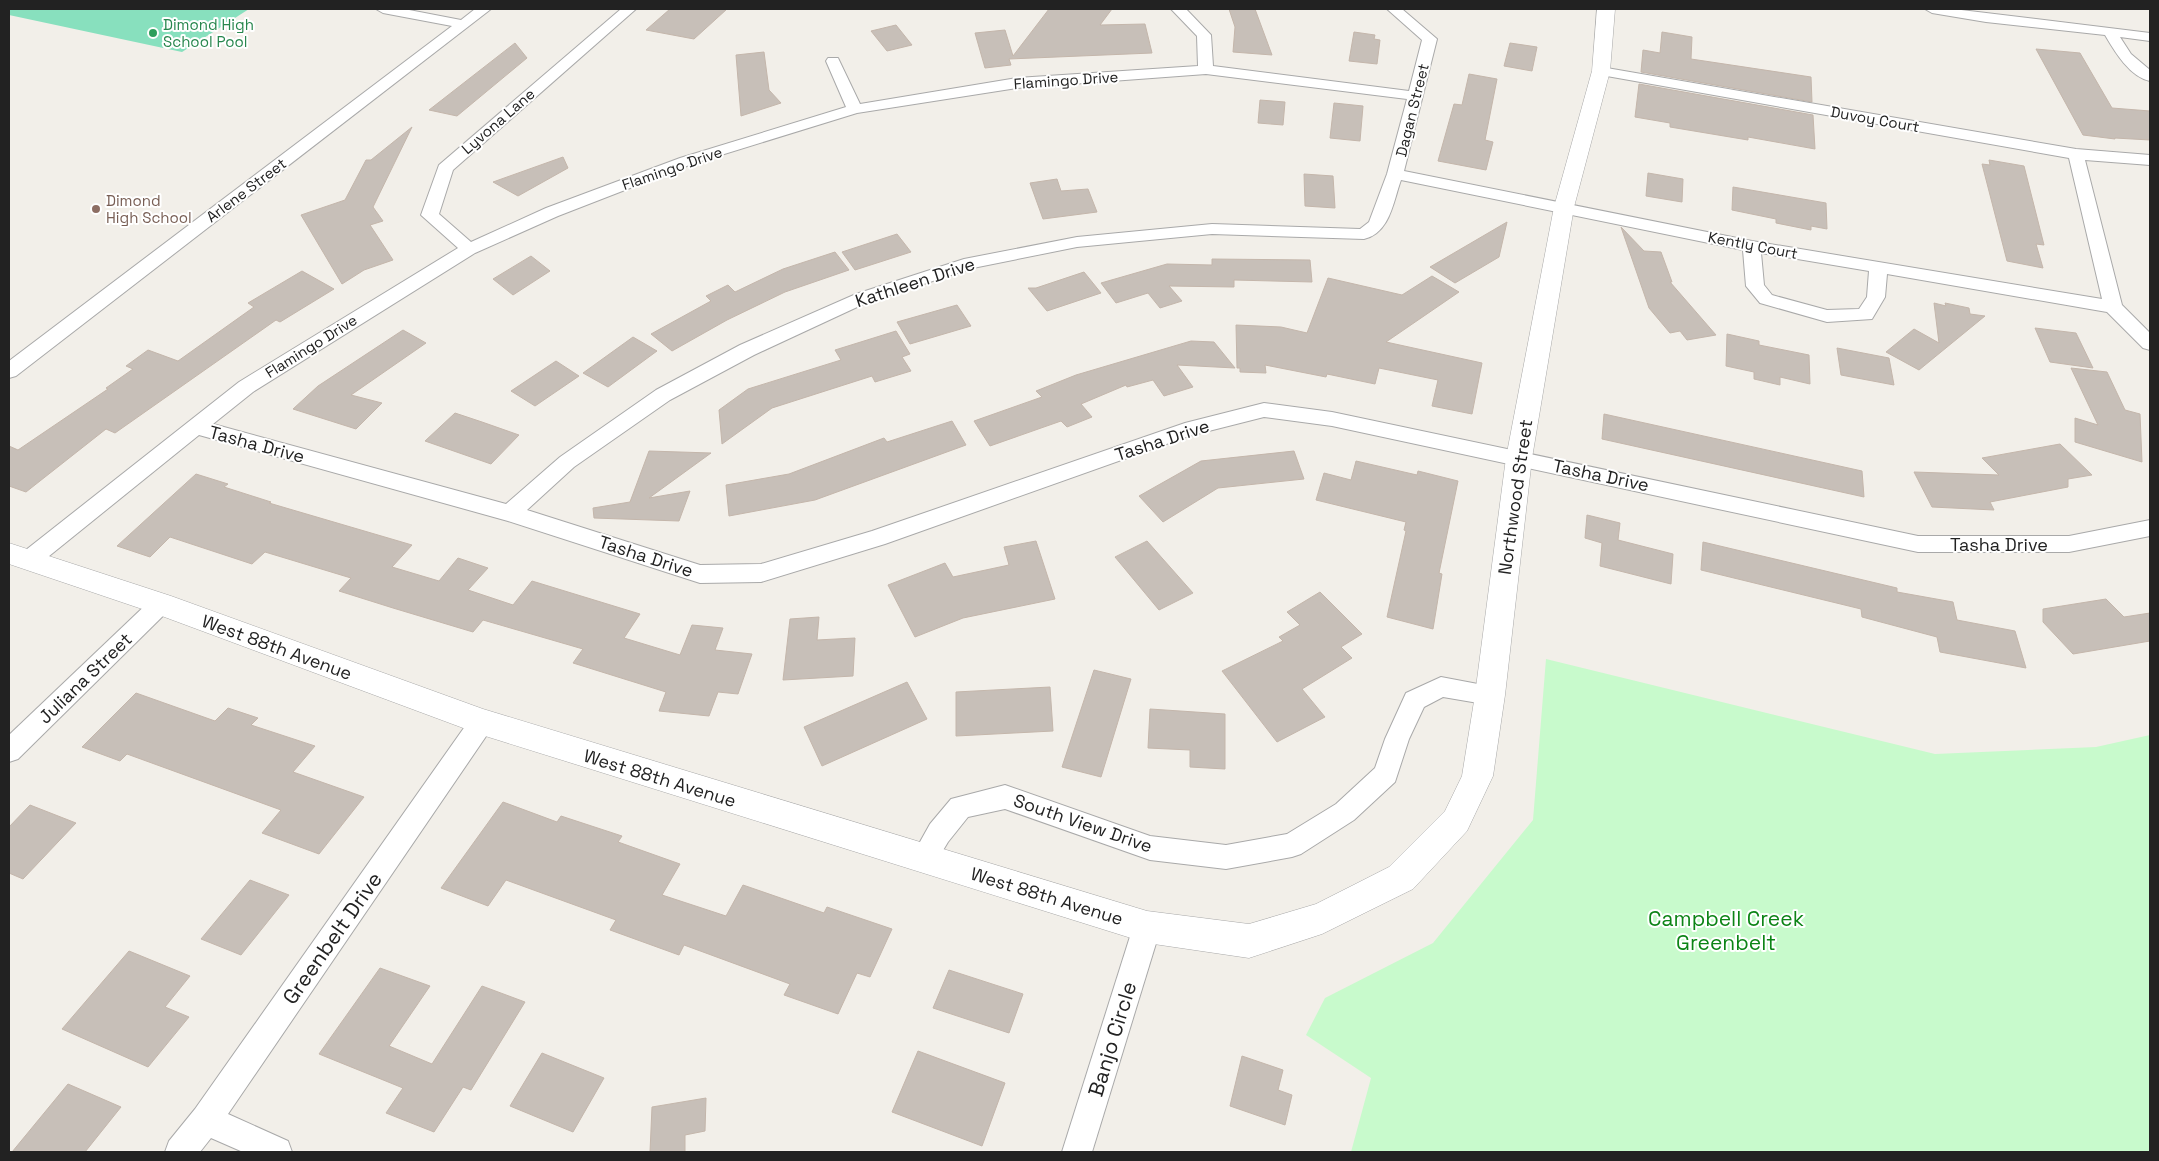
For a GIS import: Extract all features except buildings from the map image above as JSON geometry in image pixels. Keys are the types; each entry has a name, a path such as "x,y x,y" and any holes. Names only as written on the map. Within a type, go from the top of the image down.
{"street":[{"path":"383,9 462,24"},
{"name":"Arlene Street","path":"9,371 484,9"},
{"name":"Lyvona Lane","path":"469,249 430,215 445,168 628,9"},
{"path":"1178,9 1204,35 1206,70"},
{"name":"Dagan Street","path":"1378,226 1395,174 1430,39 1394,9"},
{"name":"Northwood Street","path":"1322,918 1401,878 1456,821 1477,776 1490,695 1518,458 1564,207 1601,71 1606,9"},
{"path":"1932,9 1968,16 2150,37"},
{"path":"2109,31 2125,57 2150,77"},
{"path":"833,61 855,109"},
{"name":"Flamingo Drive","path":"20,556 196,427 246,387 469,249 552,212 686,160 855,109 1018,83 1206,70 1416,96"},
{"name":"Duvoy Court","path":"1601,71 2076,154 2150,160"},
{"path":"2076,154 2113,307 2150,344"},
{"name":"Kently Court","path":"1395,174 1752,246 2113,307"},
{"name":"Kathleen Drive","path":"510,513 567,462 663,395 747,350 862,298 970,263 1077,242 1212,229 1364,234 1378,226"},
{"path":"1752,246 1755,286 1766,299 1827,316 1865,315 1876,297 1878,268"},
{"name":"Tasha Drive","path":"196,427 510,513 700,574 761,573 877,538 1185,430 1264,410 1332,418 1918,544 2069,544 2150,528"},
{"name":"West 88th Avenue","path":"20,556 161,604 482,722 1147,927 1249,942 1322,918"},
{"name":"Juliana Street","path":"9,751 161,604"},
{"name":"South View Drive","path":"924,858 939,833 960,807 1005,797 1150,848 1226,857 1292,845 1344,812 1386,774 1396,739 1415,700 1441,687 1490,695"},
{"name":"Greenbelt Drive","path":"180,1152 206,1120 482,722"},
{"name":"Banjo Circle","path":"1077,1152 1147,927"},
{"path":"206,1120 277,1152"}],"green space":[{"name":"Dimond High School Pool","path":"9,9 249,9 182,52 9,15"},
{"name":"Campbell Creek Greenbelt","path":"1546,659 1935,754 2096,747 2150,735 2150,1152 1351,1152 1371,1078 1306,1035 1325,998 1433,943 1533,820"}],"place":[{"name":"Dimond High School Pool","path":"153,33"},
{"name":"Dimond High School","path":"96,209"}]}
